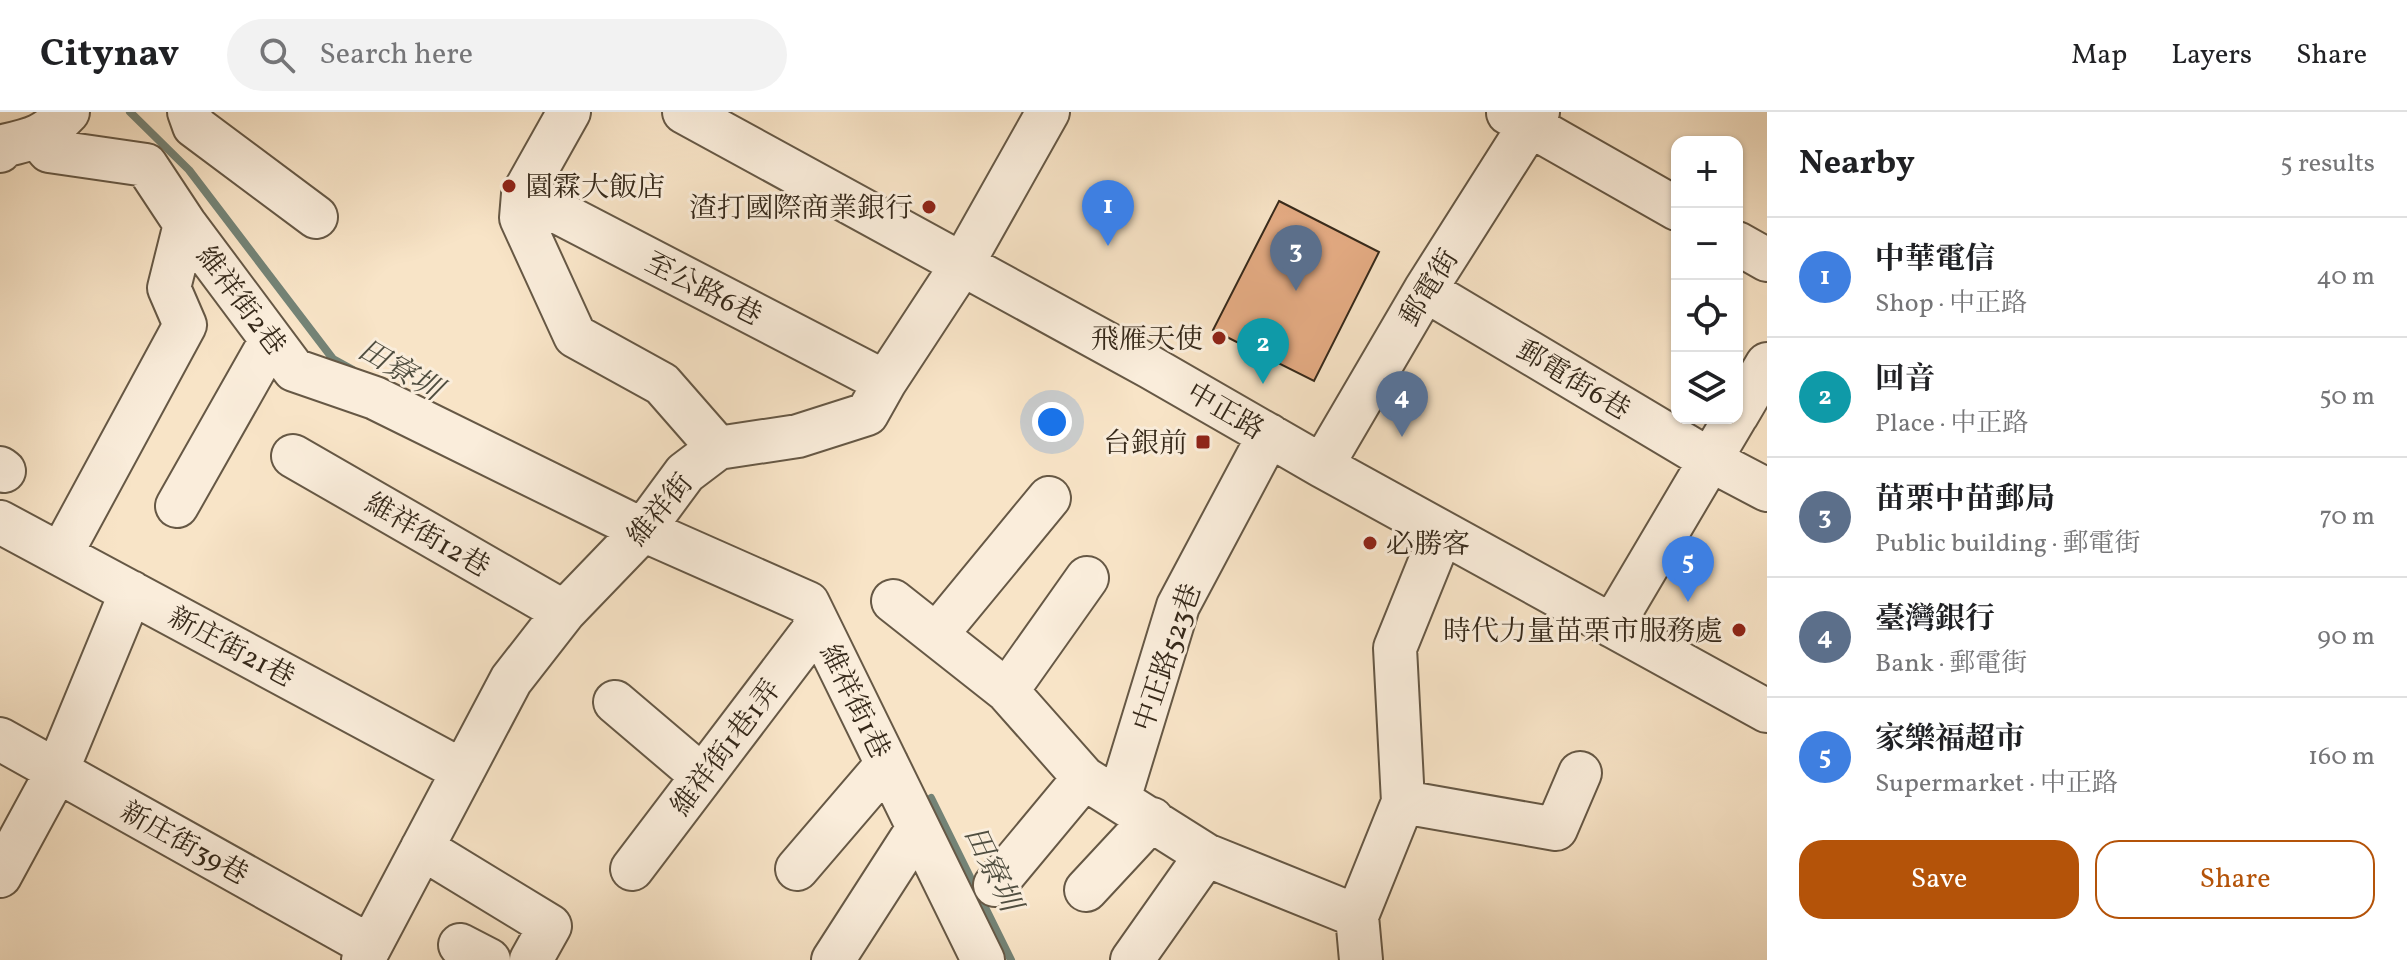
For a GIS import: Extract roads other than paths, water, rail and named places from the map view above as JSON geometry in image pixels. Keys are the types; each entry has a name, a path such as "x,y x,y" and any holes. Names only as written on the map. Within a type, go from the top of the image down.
{"street":[{"path":"569,112 523,194 521,218 575,336 662,384 718,448"},
{"name":"中正路","path":"684,112 963,263 1322,466 1767,711"},
{"name":"維祥街","path":"367,953 511,680 564,612 643,530 685,473 718,448 798,436 867,414 963,263 1048,112"},
{"path":"1525,117 1675,208"},
{"name":"郵電街","path":"1322,466 1525,117"},
{"path":"27,137 49,151 146,165 191,119 316,217"},
{"name":"維祥街2巷","path":"146,165 185,224 294,370 375,398 643,530"},
{"name":"至公路6巷","path":"523,194 885,382"},
{"path":"61,554 185,325 169,288 185,224"},
{"path":"1743,246 1767,260"},
{"name":"郵電街6巷","path":"1425,290 1710,460 1767,490"},
{"path":"177,506 271,340"},
{"path":"1743,404 1767,364"},
{"path":"1612,626 1731,424"},
{"name":"中正路523巷","path":"1118,799 1178,606 1269,435"},
{"name":"維祥街12巷","path":"293,456 564,612"},
{"path":"937,634 1049,498"},
{"name":"新庄街21巷","path":"0,522 463,771"},
{"name":"維祥街1巷","path":"643,530 808,603 983,960"},
{"path":"1361,960 1357,916 1403,802 1395,648 1442,532"},
{"path":"1007,691 1087,578"},
{"path":"0,876 57,771 131,592"},
{"path":"893,601 1007,691 1118,799 1206,855 1357,916"},
{"name":"維祥街1巷1弄","path":"632,869 818,624"},
{"path":"615,702 702,776"},
{"name":"新庄街39巷","path":"0,739 367,953"},
{"path":"797,869 887,764"},
{"path":"1403,802 1556,829 1580,773"},
{"path":"995,885 1118,799"},
{"path":"1086,890 1118,799"},
{"path":"833,960 918,828"},
{"path":"422,848 550,926 531,960"},
{"path":"1132,960 1206,855"}],"waterway":[{"name":"田寮圳","path":"130,112 189,170 333,359 353,370"},
{"name":"田寮圳","path":"931,798 1011,960"}],"place":[{"name":"園霖大飯店","path":"509,186"},
{"name":"渣打國際商業銀行","path":"929,207"},
{"name":"中華電信","path":"1108,246"},
{"name":"苗栗中苗郵局","path":"1296,291"},
{"name":"飛雁天使","path":"1219,338"},
{"name":"回音","path":"1263,384"},
{"name":"臺灣銀行","path":"1402,437"},
{"name":"台銀前","path":"1203,442"},
{"name":"必勝客","path":"1370,543"},
{"name":"家樂福超市","path":"1688,602"},
{"name":"時代力量苗栗市服務處","path":"1739,630"}]}
